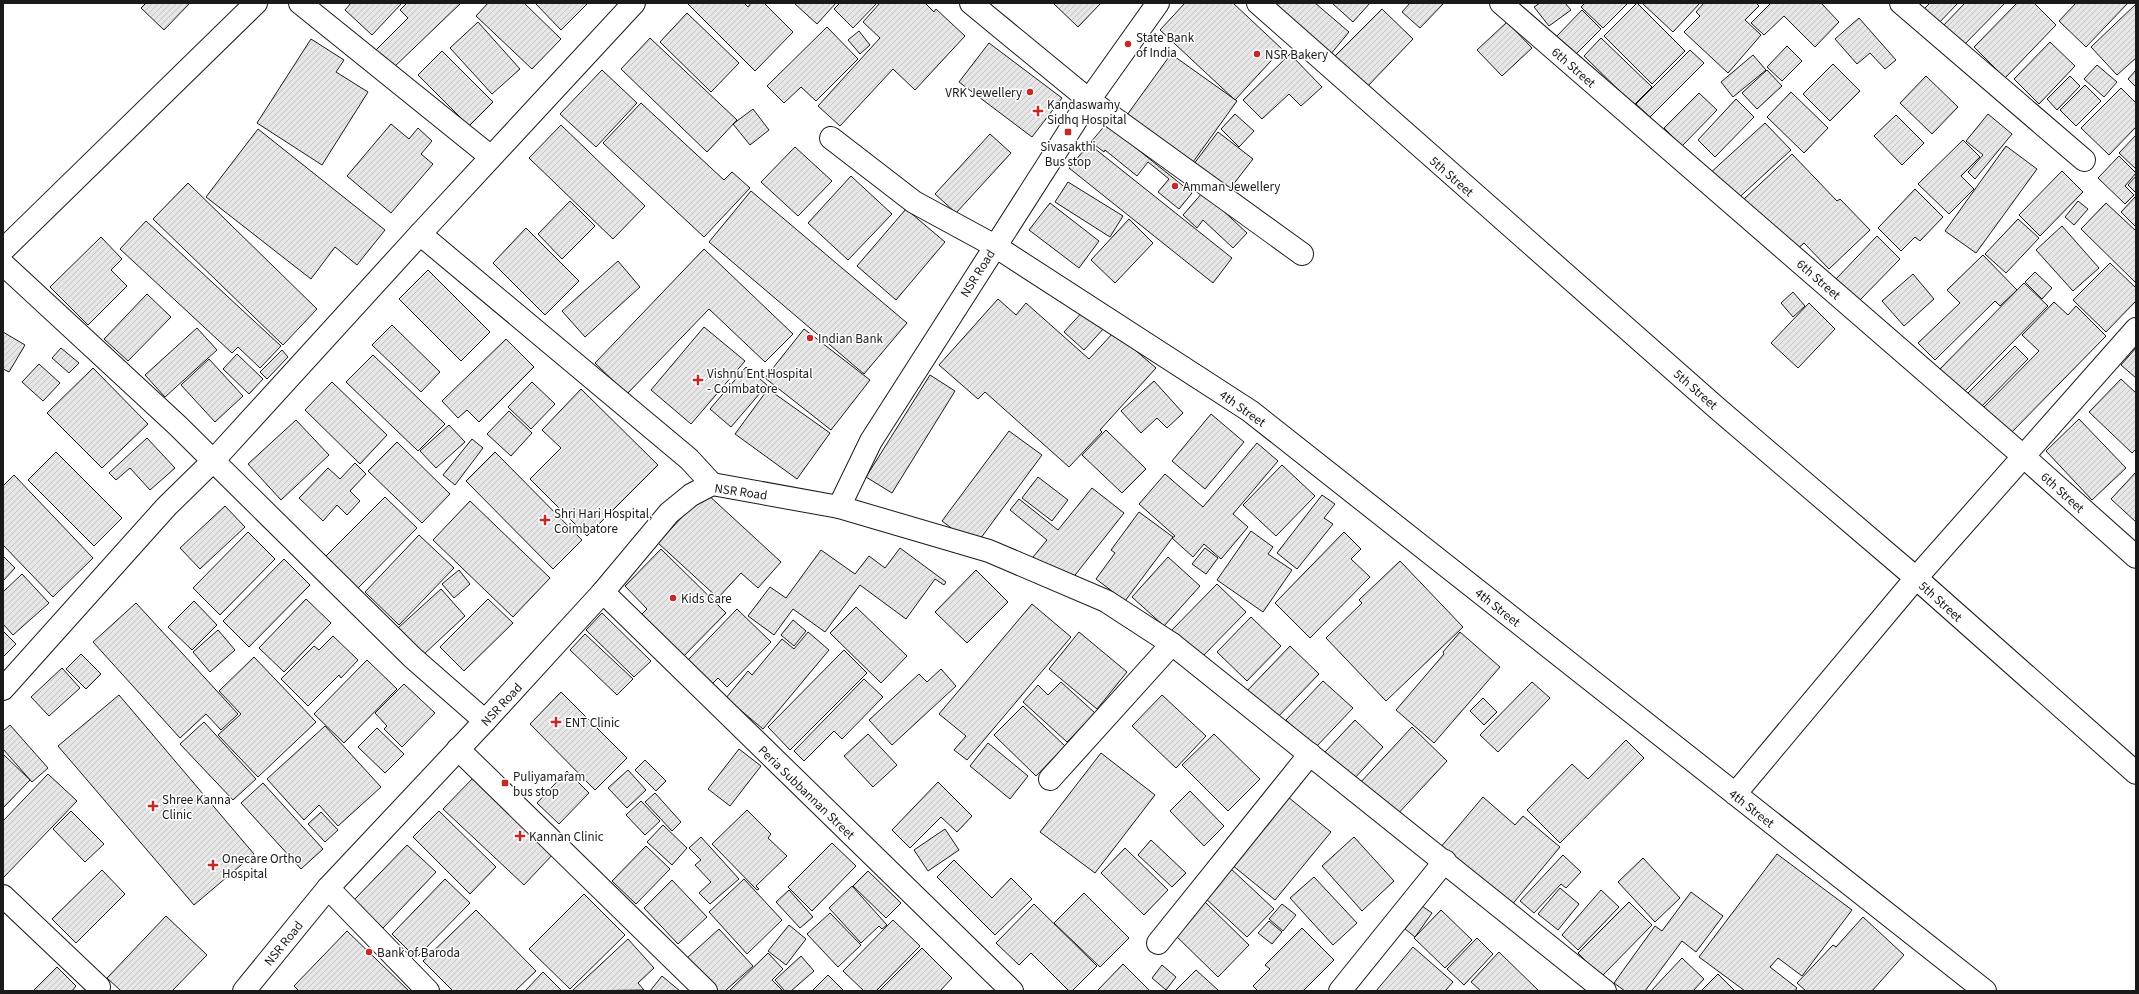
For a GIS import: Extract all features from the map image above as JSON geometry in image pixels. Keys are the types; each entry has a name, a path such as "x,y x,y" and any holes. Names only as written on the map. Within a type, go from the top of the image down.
{"street":[{"path":"3,250 256,3"},
{"path":"300,3 491,157"},
{"path":"3,689 167,506 212,462 634,3"},
{"path":"971,3 1089,100 1302,254"},
{"name":"NSR Road","path":"244,991 328,888 485,721 603,592 669,513 691,495 712,484 840,507 871,441 1089,100 1158,3"},
{"name":"5th Street","path":"1258,3 1712,404 1916,578 2136,774"},
{"name":"6th Street","path":"1501,3 2023,456 2136,557"},
{"path":"1901,3 2084,160"},
{"name":"4th Street","path":"831,138 914,202 995,246 1250,411 1985,991"},
{"path":"420,234 688,459 712,484"},
{"path":"3,264 177,425 212,462 413,658 485,721"},
{"path":"1735,794 1916,578 2136,330"},
{"path":"840,507 989,551 1106,601 1172,644 1445,861 1599,989"},
{"name":"Peria Subbannan Street","path":"603,592 1012,991"},
{"path":"1050,779 1172,644"},
{"path":"458,749 706,991"},
{"path":"1158,943 1310,754"},
{"path":"1340,991 1445,861"},
{"path":"328,888 428,991"},
{"path":"3,896 99,987"}],"building":[{"path":"146,3 190,3 164,30 141,8"},
{"path":"351,3 402,3 372,35 345,10"},
{"path":"407,3 461,3 392,69 375,51 408,18 400,10"},
{"path":"488,3 524,3 561,39 532,69 476,16"},
{"path":"535,3 588,3 561,30"},
{"path":"687,3 744,3 748,7 751,3 764,3 793,32 755,71"},
{"path":"794,3 836,3 817,24"},
{"path":"840,3 877,3 853,28 834,9"},
{"path":"880,3 925,3 934,12 936,9 965,36 915,90 893,69 840,126 818,106 880,38 863,22"},
{"path":"1053,3 1101,3 1078,27"},
{"path":"1185,3 1233,3 1282,49 1235,100 1160,30"},
{"path":"1266,3 1315,3 1349,32 1330,55"},
{"path":"1332,3 1370,3 1353,22"},
{"path":"1410,3 1444,3 1420,28 1402,12"},
{"path":"1540,3 1565,3 1571,10 1549,26 1534,7"},
{"path":"1585,3 1628,3 1603,28 1581,7"},
{"path":"1637,3 1685,51 1652,84 1604,36"},
{"path":"1642,3 1700,3 1673,32"},
{"path":"1704,3 1756,3 1759,6 1745,20 1761,35 1728,73 1684,32 1700,16 1696,12"},
{"path":"1771,3 1821,3 1839,22 1815,47 1784,16 1764,35 1751,23"},
{"path":"1930,3 1958,3 1935,27 1920,13"},
{"path":"1965,3 2005,3 1962,47 1942,27"},
{"path":"2017,3 2034,3 2056,25 2005,78 1974,47"},
{"path":"2076,3 2128,3 2086,47 2059,21"},
{"path":"2136,4 2136,58 2117,75 2091,47"},
{"path":"1382,9 1413,39 1366,88 1334,57"},
{"path":"1582,10 1601,29 1575,55 1556,37"},
{"path":"687,13 739,63 711,92 660,42"},
{"path":"1859,18 1896,60 1885,69 1870,53 1857,64 1835,39"},
{"path":"478,22 520,69 492,94 450,48"},
{"path":"1507,22 1532,48 1502,76 1477,50"},
{"path":"827,27 858,59 816,101 801,87 784,103 767,86"},
{"path":"859,31 870,45 860,54 848,40"},
{"path":"650,38 737,120 707,152 621,69"},
{"path":"1601,38 1652,87 1634,105 1584,56"},
{"path":"311,39 344,60 336,72 368,92 322,165 257,123"},
{"path":"2050,42 2075,66 2039,104 2014,79"},
{"path":"989,43 1062,98 1032,137 959,82"},
{"path":"1787,46 1802,61 1782,81 1767,67"},
{"path":"1690,50 1704,63 1650,117 1636,104"},
{"path":"442,51 493,102 469,126 418,75"},
{"path":"1171,54 1237,101 1193,162 1127,115"},
{"path":"1290,54 1322,87 1301,106 1289,94 1262,119 1243,100"},
{"path":"1753,55 1766,70 1733,97 1721,82"},
{"path":"1833,64 1860,91 1830,121 1803,94"},
{"path":"2097,65 2117,82 2104,97 2084,79"},
{"path":"602,70 637,103 596,147 560,114"},
{"path":"1767,70 1782,86 1757,109 1742,93"},
{"path":"2136,70 2136,87 2128,79"},
{"path":"1926,76 1958,107 1932,134 1900,103"},
{"path":"2070,76 2080,86 2057,110 2047,99"},
{"path":"2085,85 2101,101 2076,126 2060,110"},
{"path":"2121,88 2136,103 2136,127 2109,155 2081,128"},
{"path":"1791,92 1828,128 1804,153 1767,117"},
{"path":"1699,93 1717,110 1682,146 1664,128"},
{"path":"1736,99 1754,117 1715,157 1698,140"},
{"path":"641,103 724,180 732,172 750,188 704,237 603,143"},
{"path":"753,109 769,130 750,145 733,124"},
{"path":"1235,114 1254,131 1239,147 1221,129"},
{"path":"1988,114 2012,134 1975,179 1968,172 1983,155 1966,141"},
{"path":"1896,115 1924,143 1902,165 1874,136"},
{"path":"1765,123 1791,150 1733,203 1708,175"},
{"path":"391,124 409,139 418,128 432,141 421,154 433,164 391,213 347,176"},
{"path":"1106,124 1192,193 1179,209 1158,192 1169,179 1148,162 1137,176 1105,150 1104,152 1091,142"},
{"path":"561,125 645,206 613,239 529,158"},
{"path":"258,129 385,230 357,265 335,247 311,279 206,197"},
{"path":"1218,132 1253,159 1225,195 1190,169"},
{"path":"990,134 1011,153 956,213 935,194"},
{"path":"2136,135 2136,169 2119,153"},
{"path":"1963,140 1980,157 1961,176 1974,189 1949,214 1918,184"},
{"path":"1089,144 1232,258 1213,283 1069,168"},
{"path":"2006,146 2037,169 1976,253 1945,231"},
{"path":"795,147 832,181 798,216 761,182"},
{"path":"1792,154 1837,201 1840,199 1870,230 1829,269 1804,243 1794,252 1744,199"},
{"path":"2119,156 2136,173 2125,186 2134,195 2125,204 2098,178"},
{"path":"2062,171 2083,192 2040,236 2019,215"},
{"path":"851,176 892,214 848,260 808,223"},
{"path":"2136,176 2136,193 2128,185"},
{"path":"1068,182 1123,216 1110,237 1055,202"},
{"path":"188,183 317,309 283,345 153,219"},
{"path":"1915,189 1943,217 1920,241 1915,237 1901,251 1878,228"},
{"path":"751,191 907,323 864,374 709,242"},
{"path":"1203,192 1247,233 1233,248 1203,220 1197,228 1183,215"},
{"path":"2136,196 2136,227 2121,212"},
{"path":"570,201 595,226 562,259 538,234"},
{"path":"2078,201 2088,209 2074,225 2065,217"},
{"path":"1050,203 1099,241 1079,268 1029,230"},
{"path":"2106,203 2136,231 2136,283 2081,229"},
{"path":"906,209 945,242 896,300 857,266"},
{"path":"1129,219 1153,243 1115,283 1091,260"},
{"path":"2018,219 2039,238 2006,273 1985,254"},
{"path":"146,221 281,346 260,368 238,347 232,353 120,249"},
{"path":"2062,226 2099,268 2073,291 2036,250"},
{"path":"526,228 579,281 545,315 493,263"},
{"path":"1877,236 1900,259 1859,301 1836,279"},
{"path":"101,237 122,259 111,270 127,286 88,325 50,287"},
{"path":"704,249 793,334 765,362 709,309 627,394 595,363"},
{"path":"1983,255 2017,290 2000,306 1995,301 1935,360 1918,343 1960,303 1947,290"},
{"path":"618,261 640,287 585,337 562,311"},
{"path":"2110,263 2136,288 2136,301 2106,332 2073,300"},
{"path":"428,270 490,332 461,361 399,299"},
{"path":"2035,272 2052,288 2042,299 2025,282"},
{"path":"1913,274 1934,299 1904,326 1882,301"},
{"path":"2024,283 2048,306 1963,393 1939,370"},
{"path":"1793,292 1805,306 1793,317 1781,303"},
{"path":"147,294 171,317 128,361 104,339"},
{"path":"998,299 1016,315 1026,303 1089,359 1114,332 1156,368 1100,430 1102,432 1069,467 985,392 978,399 939,365"},
{"path":"2054,302 2068,315 2076,306 2106,336 2010,434 1983,408 2039,351 2022,335"},
{"path":"1809,303 1835,329 1798,368 1771,343"},
{"path":"1085,309 1105,327 1084,350 1064,332"},
{"path":"392,325 440,372 421,392 372,345"},
{"path":"704,327 745,361 691,424 651,390"},
{"path":"197,328 217,350 165,397 145,375"},
{"path":"804,329 870,380 831,430 765,378"},
{"path":"3,332 25,345 9,372 3,369"},
{"path":"506,339 534,367 479,422 467,410 458,418 442,401"},
{"path":"2015,346 2028,359 1979,409 1965,396"},
{"path":"61,348 79,363 69,373 52,358"},
{"path":"2136,348 2136,378 2121,365"},
{"path":"282,350 288,357 267,379 260,372"},
{"path":"237,354 263,379 249,394 223,369"},
{"path":"373,355 445,424 418,451 346,382"},
{"path":"209,359 243,396 215,422 181,385"},
{"path":"39,364 60,383 43,401 22,382"},
{"path":"746,367 767,385 731,427 710,409"},
{"path":"93,368 148,424 102,468 47,413"},
{"path":"930,375 955,391 892,493 866,477"},
{"path":"2121,379 2136,393 2136,449 2132,453 2089,412"},
{"path":"1154,381 1183,413 1167,428 1157,418 1141,433 1121,411"},
{"path":"332,382 387,435 360,464 305,410"},
{"path":"532,382 555,404 531,429 508,407"},
{"path":"581,389 658,465 587,536 530,479 561,448 542,430"},
{"path":"768,389 830,433 797,479 735,434"},
{"path":"509,411 532,433 511,456 487,434"},
{"path":"1211,414 1244,442 1205,489 1172,461"},
{"path":"2079,419 2126,468 2092,500 2046,451"},
{"path":"296,420 329,455 281,500 248,464"},
{"path":"449,425 465,442 436,468 420,451"},
{"path":"1106,430 1146,469 1122,493 1082,455"},
{"path":"1009,431 1042,455 975,546 942,521"},
{"path":"147,438 175,468 150,490 130,468 116,480 109,473"},
{"path":"472,439 483,448 455,485 443,475"},
{"path":"397,442 450,494 422,523 368,471"},
{"path":"1257,443 1278,461 1233,514 1248,527 1221,559 1204,544 1193,557 1172,538 1175,536 1139,504 1165,474 1203,507"},
{"path":"56,452 122,518 94,546 28,480"},
{"path":"495,452 582,540 553,569 466,481"},
{"path":"355,463 366,474 350,491 360,501 347,515 337,505 323,521 299,498 328,468 340,479"},
{"path":"1282,465 1315,496 1276,536 1243,505"},
{"path":"2136,472 2136,522 2111,499"},
{"path":"14,475 93,558 53,597 3,545 3,486"},
{"path":"1038,477 1068,500 1052,521 1022,498"},
{"path":"1092,488 1124,513 1068,584 1033,557 1047,540 1010,510 1019,499 1058,530"},
{"path":"705,492 781,562 758,588 741,573 718,598 658,543"},
{"path":"1322,495 1335,504 1324,518 1333,524 1297,569 1277,553"},
{"path":"385,497 417,528 358,588 326,556"},
{"path":"470,501 550,578 513,617 433,540"},
{"path":"225,506 245,527 200,569 180,548"},
{"path":"1139,512 1173,537 1125,601 1096,579 1115,553 1111,550"},
{"path":"1251,531 1273,547 1268,554 1292,570 1263,612 1217,580"},
{"path":"248,532 275,559 220,615 193,588"},
{"path":"1344,532 1361,549 1351,559 1370,577 1310,638 1275,603"},
{"path":"419,535 454,568 399,625 365,592"},
{"path":"900,548 946,582 944,585 935,579 906,619 860,585 825,632 793,609 774,635 748,616 770,587 786,598 821,550 855,574 869,556 885,568"},
{"path":"1205,548 1218,558 1206,574 1192,564"},
{"name":"Kids Care","path":"661,549 726,613 681,659 638,618 647,609 625,586"},
{"path":"3,556 15,568 3,581"},
{"path":"1168,557 1200,586 1164,626 1132,597"},
{"path":"284,559 310,585 249,647 223,621"},
{"path":"1400,561 1463,627 1386,701 1326,638 1362,603 1359,600"},
{"path":"459,570 470,584 454,598 442,584"},
{"path":"976,570 1008,602 967,643 935,612"},
{"path":"22,574 49,603 13,635 3,624 3,592"},
{"path":"1217,584 1246,612 1198,661 1169,633"},
{"path":"441,589 465,616 423,655 398,628"},
{"path":"306,599 331,623 284,672 259,648"},
{"path":"488,599 513,623 464,671 440,647"},
{"path":"194,601 217,625 192,650 168,627"},
{"path":"136,603 238,714 221,730 206,714 180,738 93,642"},
{"path":"1032,604 1071,637 967,760 954,750 966,736 939,714"},
{"path":"856,607 907,656 881,683 830,633"},
{"path":"737,609 771,642 727,687 718,678 711,685 687,661"},
{"path":"602,613 651,661 634,677 586,630"},
{"path":"1251,617 1281,646 1247,681 1217,652"},
{"path":"793,620 806,631 794,646 781,635"},
{"path":"218,630 235,650 210,672 193,652"},
{"path":"3,631 16,644 3,657"},
{"path":"808,632 829,650 763,729 726,698 748,671 752,675 782,639 794,649"},
{"path":"1079,632 1127,672 1097,709 1049,669"},
{"path":"1460,632 1500,667 1434,743 1396,710 1444,654 1443,652"},
{"path":"585,634 633,679 617,695 570,650"},
{"path":"333,636 358,660 341,678 339,675 308,706 281,679 314,646 319,650"},
{"path":"1290,646 1319,674 1274,721 1245,693"},
{"path":"844,650 867,673 790,750 768,727"},
{"path":"81,654 101,674 86,689 66,669"},
{"path":"254,657 316,722 258,777 218,735 241,714 219,691"},
{"path":"367,660 397,689 344,743 314,714"},
{"path":"62,668 80,688 49,716 31,697"},
{"path":"941,669 956,686 892,745 869,720 919,674 927,682"},
{"path":"864,679 883,697 842,739 834,731 804,761 794,751"},
{"path":"1323,681 1353,708 1315,748 1286,720"},
{"path":"1061,682 1095,713 1067,742 1023,702 1038,685 1048,695"},
{"path":"1532,682 1550,698 1498,752 1480,735"},
{"path":"404,684 435,713 402,747 384,729 387,726 375,713"},
{"path":"561,692 627,758 595,790 530,724"},
{"path":"119,695 254,854 194,905 58,746"},
{"path":"1162,695 1206,736 1176,768 1132,726"},
{"path":"1483,698 1497,712 1484,725 1470,711"},
{"path":"1023,706 1065,746 1036,776 994,735"},
{"path":"1355,720 1383,747 1354,779 1325,752"},
{"path":"204,722 256,779 233,800 180,744"},
{"path":"10,725 48,768 32,782 3,749 3,731"},
{"path":"325,726 381,787 338,826 319,805 304,820 267,779"},
{"path":"1412,727 1447,761 1394,818 1359,784"},
{"path":"377,728 404,754 385,773 358,747"},
{"path":"868,734 897,765 873,787 844,756"},
{"path":"1214,734 1260,779 1228,811 1182,765"},
{"path":"1626,740 1644,758 1560,843 1527,810 1572,764 1588,779"},
{"path":"988,743 1028,776 1010,799 970,766"},
{"path":"739,749 761,766 730,806 708,789"},
{"path":"1101,753 1155,795 1095,873 1040,832"},
{"path":"3,754 30,780 3,808"},
{"path":"645,760 666,781 656,791 635,770"},
{"path":"628,770 646,790 627,808 608,788"},
{"path":"567,771 589,793 559,824 537,803"},
{"path":"48,774 77,801 3,878 3,821"},
{"path":"474,777 554,853 524,885 443,809"},
{"path":"938,782 972,816 957,832 941,817 910,848 892,830"},
{"path":"263,783 323,849 301,869 241,803"},
{"path":"1190,791 1224,826 1204,846 1170,811"},
{"path":"655,793 681,822 672,831 645,802"},
{"path":"1288,797 1331,832 1275,900 1232,865"},
{"path":"1483,797 1515,825 1523,816 1560,847 1510,907 1440,848"},
{"path":"641,801 660,821 645,835 626,815"},
{"path":"747,810 771,834 768,838 787,856 756,886 759,889 757,890 712,844"},
{"path":"71,811 104,844 85,862 53,829"},
{"path":"439,811 496,867 470,894 413,837"},
{"path":"321,812 338,830 325,842 308,824"},
{"path":"663,825 687,848 672,865 647,842"},
{"path":"945,829 959,850 928,871 914,850"},
{"path":"701,837 739,879 710,904 699,893 711,882 695,865 701,860 689,848"},
{"path":"1354,837 1394,881 1362,911 1322,866"},
{"path":"1151,840 1186,873 1172,887 1138,855"},
{"path":"832,843 856,866 812,911 788,887"},
{"path":"407,845 436,872 383,928 354,900"},
{"path":"646,846 670,869 636,904 612,881"},
{"path":"1125,848 1168,890 1144,915 1101,873"},
{"path":"1777,854 1852,910 1802,976 1778,958 1770,967 1797,988 1795,991 1745,991 1699,957"},
{"path":"1563,855 1581,872 1566,888 1561,884 1534,913 1520,901"},
{"path":"1643,858 1680,898 1655,922 1618,882"},
{"path":"954,860 992,898 1011,878 1032,899 995,935 937,877"},
{"path":"1229,867 1274,909 1247,937 1203,896"},
{"path":"102,870 125,894 76,943 52,919"},
{"path":"868,871 901,903 886,918 853,886"},
{"path":"1314,877 1357,923 1333,945 1290,898"},
{"path":"445,879 470,903 416,958 392,934"},
{"path":"744,879 782,920 747,954 709,912"},
{"path":"672,880 707,917 678,944 644,908"},
{"path":"852,886 887,925 882,929 879,926 861,943 829,908"},
{"path":"1560,888 1579,904 1558,930 1538,914"},
{"path":"789,890 813,917 800,928 776,902"},
{"path":"1601,890 1619,907 1578,950 1562,935"},
{"path":"1691,892 1723,916 1696,952 1682,941 1645,991 1625,991 1614,983 1655,926 1662,931"},
{"path":"1084,893 1129,938 1100,967 1054,923"},
{"path":"584,894 625,935 570,989 529,949"},
{"path":"1204,901 1249,945 1218,977 1173,933"},
{"path":"1629,902 1652,925 1601,977 1578,953"},
{"path":"1034,904 1097,966 1072,991 1069,991 1031,953 1019,965 996,943"},
{"path":"1282,904 1296,915 1283,931 1269,919"},
{"path":"1422,906 1432,913 1415,937 1405,929"},
{"path":"476,910 536,971 515,991 453,991 423,961"},
{"path":"1441,910 1472,940 1445,968 1414,938"},
{"path":"830,913 861,945 838,967 807,934"},
{"path":"166,916 207,955 172,991 121,991 107,978"},
{"path":"1863,917 1904,955 1872,991 1806,991 1797,983 1833,945 1836,947"},
{"path":"893,920 920,946 876,991 864,991 843,971"},
{"path":"1269,921 1282,932 1272,944 1258,933"},
{"path":"789,925 806,939 786,965 768,951"},
{"path":"1302,928 1334,960 1303,991 1258,991 1253,986 1270,969 1265,965"},
{"path":"719,929 753,966 725,991 716,991 687,958"},
{"path":"347,931 409,991 299,991 294,986"},
{"path":"1477,938 1493,954 1464,985 1447,969"},
{"path":"628,939 654,968 638,983 644,990 572,991"},
{"path":"1413,947 1453,982 1445,991 1376,991"},
{"path":"922,948 952,978 940,991 879,991"},
{"path":"1499,952 1539,991 1481,991 1471,982"},
{"path":"768,953 783,969 772,980 783,991 729,991"},
{"path":"801,956 814,971 791,991 785,991 775,980"},
{"path":"1682,958 1704,979 1693,991 1651,991"},
{"path":"1123,964 1150,991 1097,991"},
{"path":"1162,965 1176,977 1166,990 1152,978"},
{"path":"57,967 76,986 72,991 33,991"},
{"path":"1196,970 1218,990 1175,991"},
{"path":"543,972 562,991 525,991"},
{"path":"1718,974 1735,991 1701,991"},
{"path":"828,975 844,991 812,991"},
{"path":"662,976 680,991 650,991"}],"place":[{"name":"State Bank of India","path":"1128,44"},
{"name":"NSR Bakery","path":"1257,54"},
{"name":"VRK Jewellery","path":"1030,92"},
{"name":"Kandaswamy Sidhq Hospital","path":"1038,111"},
{"name":"Sivasakthi Bus stop","path":"1068,132"},
{"name":"Amman Jewellery","path":"1175,186"},
{"name":"Indian Bank","path":"810,338"},
{"name":"Vishnu Ent Hospital - Coimbatore","path":"698,380"},
{"name":"Shri Hari Hospital, Coimbatore","path":"545,520"},
{"name":"Kids Care","path":"673,598"},
{"name":"ENT Clinic","path":"556,722"},
{"name":"Puliyamaram bus stop","path":"505,783"},
{"name":"Shree Kanna Clinic","path":"153,806"},
{"name":"Kannan Clinic","path":"520,836"},
{"name":"Onecare Ortho Hospital","path":"213,865"},
{"name":"Bank of Baroda","path":"369,952"}]}
